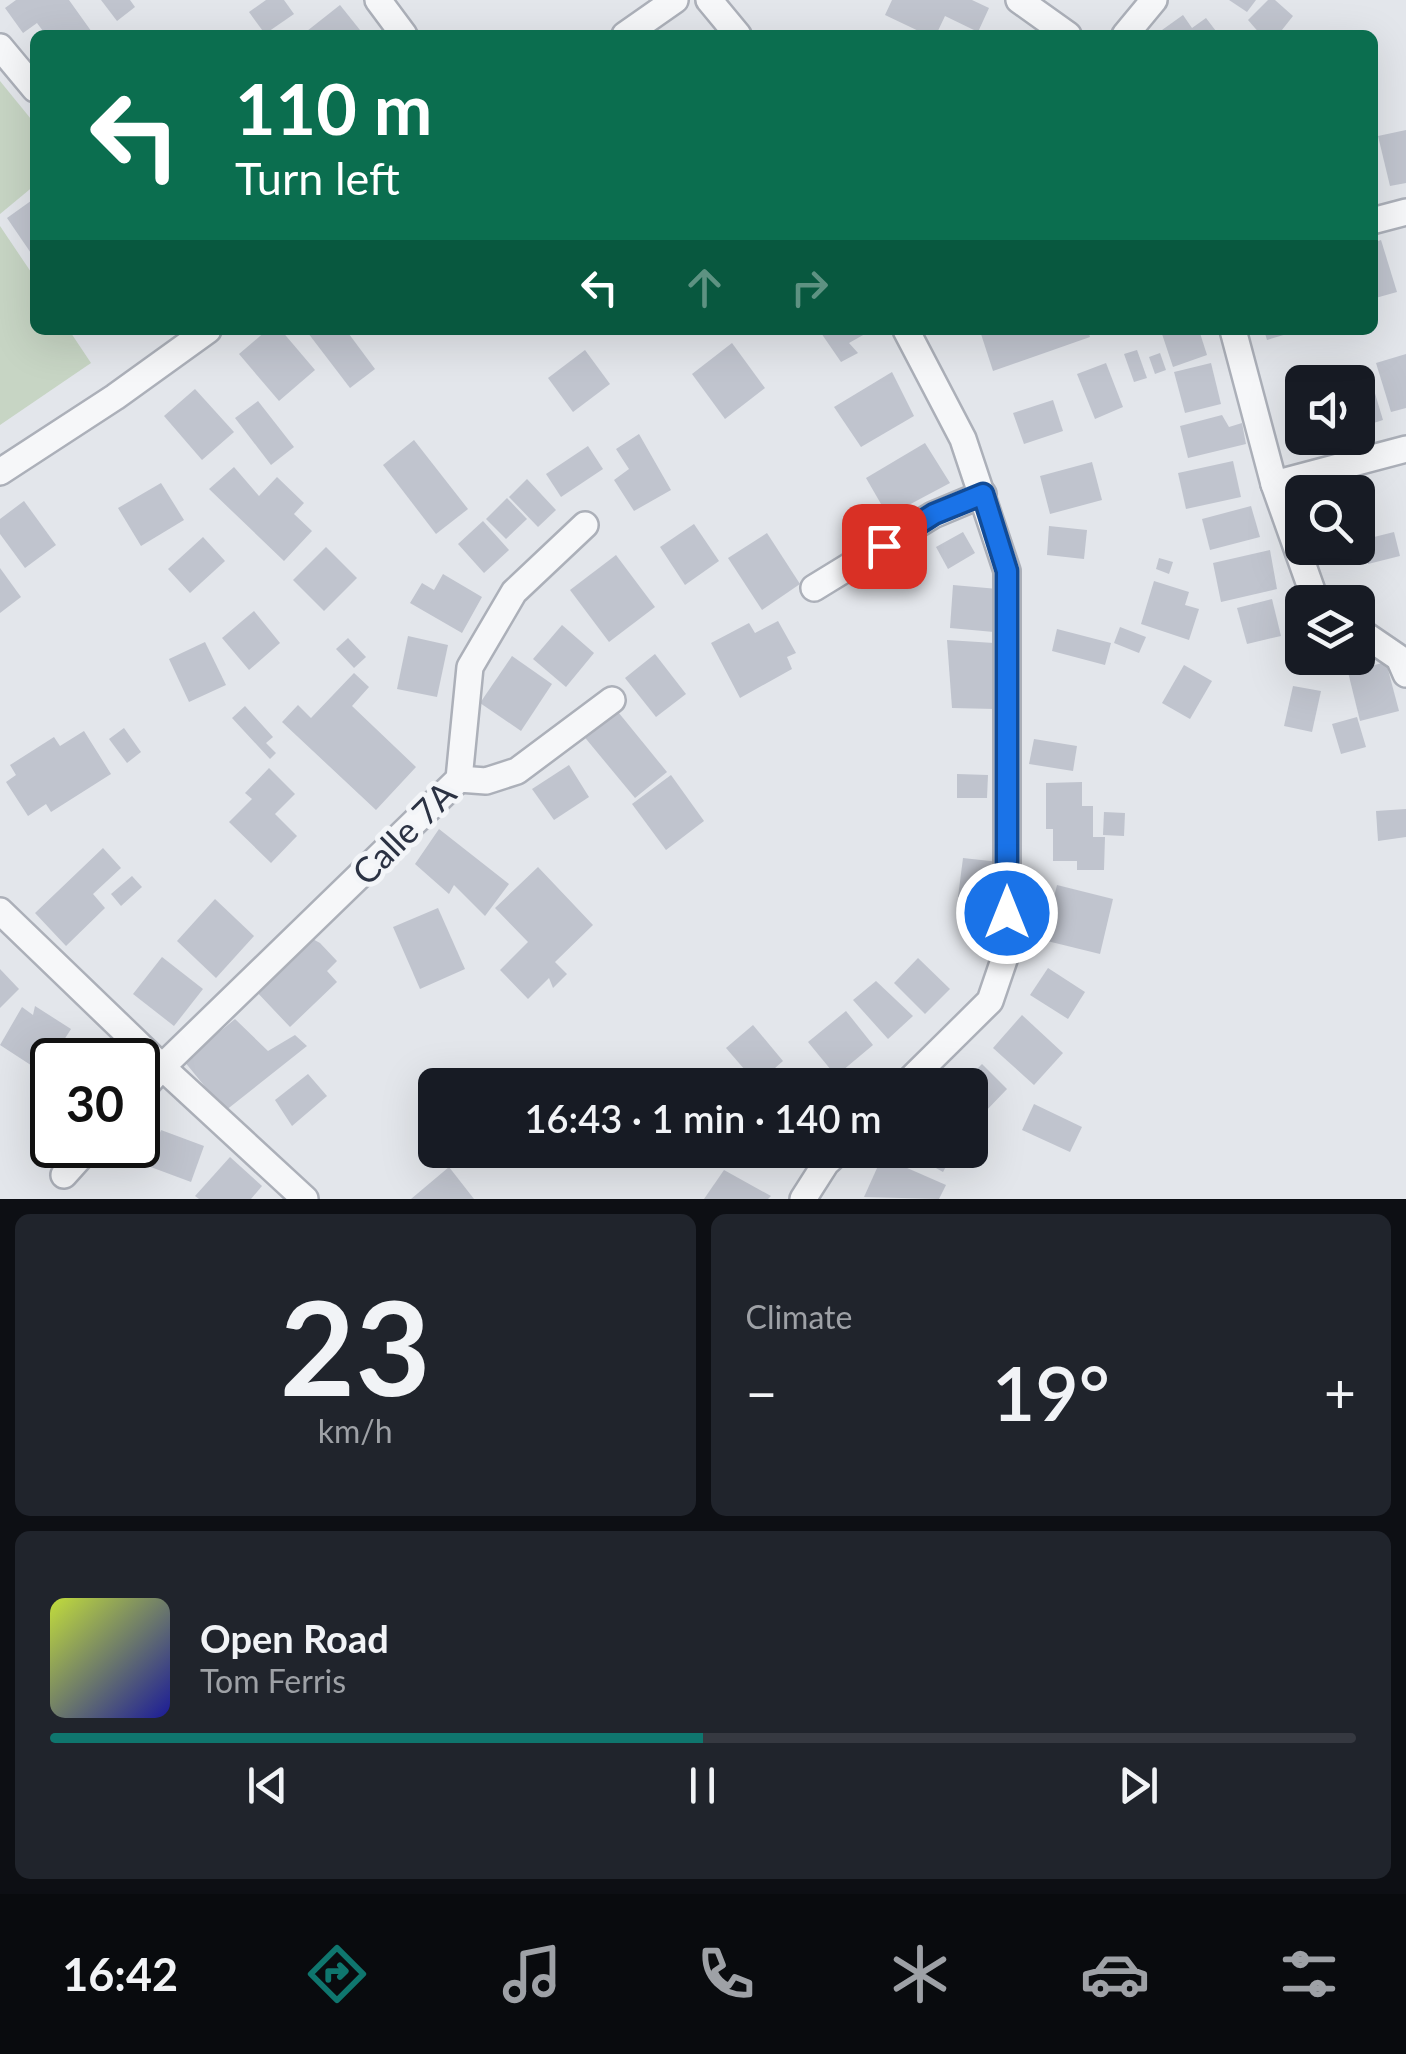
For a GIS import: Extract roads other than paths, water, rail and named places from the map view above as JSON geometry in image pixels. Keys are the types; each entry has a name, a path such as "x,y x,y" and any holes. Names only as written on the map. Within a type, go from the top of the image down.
{"street":[{"path":"378,0 400,30"},
{"path":"632,30 674,0"},
{"path":"709,0 734,30"},
{"path":"1019,0 1061,30"},
{"path":"1129,30 1154,0"},
{"path":"0,46 30,83"},
{"path":"1378,220 1406,212"},
{"path":"0,472 201,335"},
{"path":"909,335 963,438 1007,571 1007,951 990,1001 922,1068"},
{"path":"1234,335 1274,484 1310,585"},
{"path":"1274,484 1406,449"},
{"path":"814,588 934,514 983,494"},
{"name":"Calle 7A","path":"162,1068 459,780 470,667 514,592 585,525"},
{"path":"1375,642 1399,658 1406,674"},
{"path":"459,780 486,781 517,771 612,700"},
{"path":"0,911 305,1199"},
{"path":"64,1176 71,1168"},
{"path":"803,1199 823,1168"}]}
